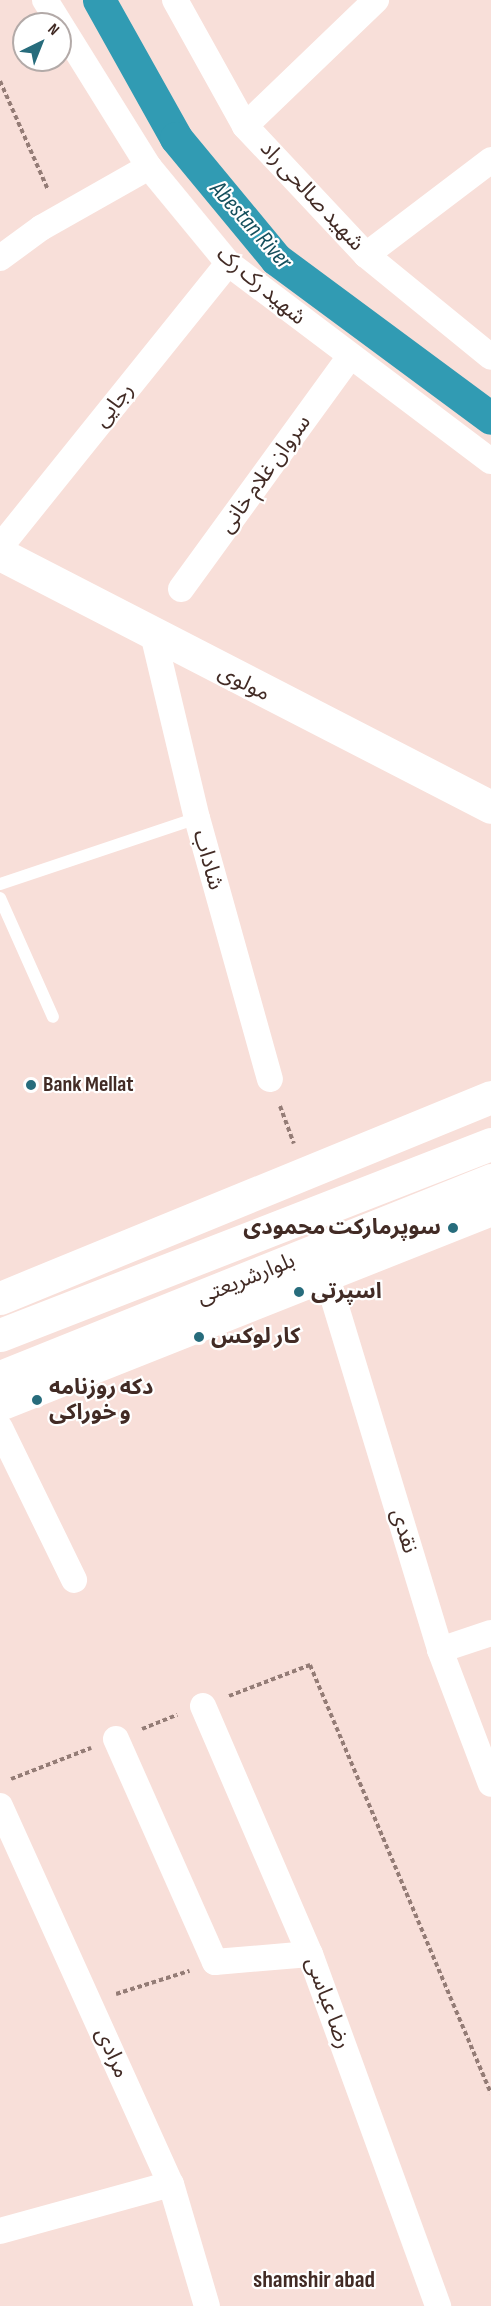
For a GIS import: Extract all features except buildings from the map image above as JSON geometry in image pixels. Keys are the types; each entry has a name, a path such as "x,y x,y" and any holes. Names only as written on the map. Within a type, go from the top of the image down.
{"main road":[{"name":"مولوی","path":"0,554 154,638 491,807"},
{"path":"0,1298 491,1096"},
{"name":"بلوارشریعتی","path":"0,1335 491,1144"},
{"name":"بلوارشریعتی","path":"0,1377 491,1180"},
{"path":"0,1404 491,1209"}],"street":[{"name":"شهید رک رک","path":"45,0 149,167 228,263 349,358 491,461"},
{"name":"شهید صالحی راد","path":"175,0 245,126 366,255 491,357"},
{"path":"245,126 376,0"},
{"path":"366,255 491,160"},
{"path":"0,258 61,218 149,167"},
{"name":"رجایی","path":"0,547 228,263"},
{"name":"سروان غلام خانی","path":"181,589 349,358"},
{"name":"شاداب","path":"154,638 197,818 270,1079"},
{"name":"نقدی","path":"326,1274 440,1650 489,1771"},
{"path":"0,1428 74,1580"},
{"path":"440,1650 491,1634"},
{"name":"رضا عباسی","path":"203,1706 310,1954 438,2306"},
{"path":"116,1739 215,1962 310,1954"},
{"name":"مرادی","path":"0,1806 171,2184 207,2306"},
{"path":"0,2231 171,2184"}],"lane":[{"path":"0,884 197,818"},
{"path":"0,898 53,1017"}],"path":[{"path":"0,81 61,218"},
{"path":"270,1079 304,1173"},
{"path":"0,1783 310,1665 491,2093"},
{"path":"89,2002 215,1962"}],"waterway":[{"name":"Abestan River","path":"99,0 176,138 276,259 491,418"}],"place":[{"name":"Bank Mellat","path":"31,1085"},
{"name":"سوپرمارکت محمودی","path":"453,1228"},
{"name":"اسپرتی","path":"299,1292"},
{"name":"کار لوکس","path":"199,1337"},
{"name":"دکه روزنامه و خوراکی","path":"37,1400"}],"district":[{"name":"shamshir abad","path":"314,2280"}]}
